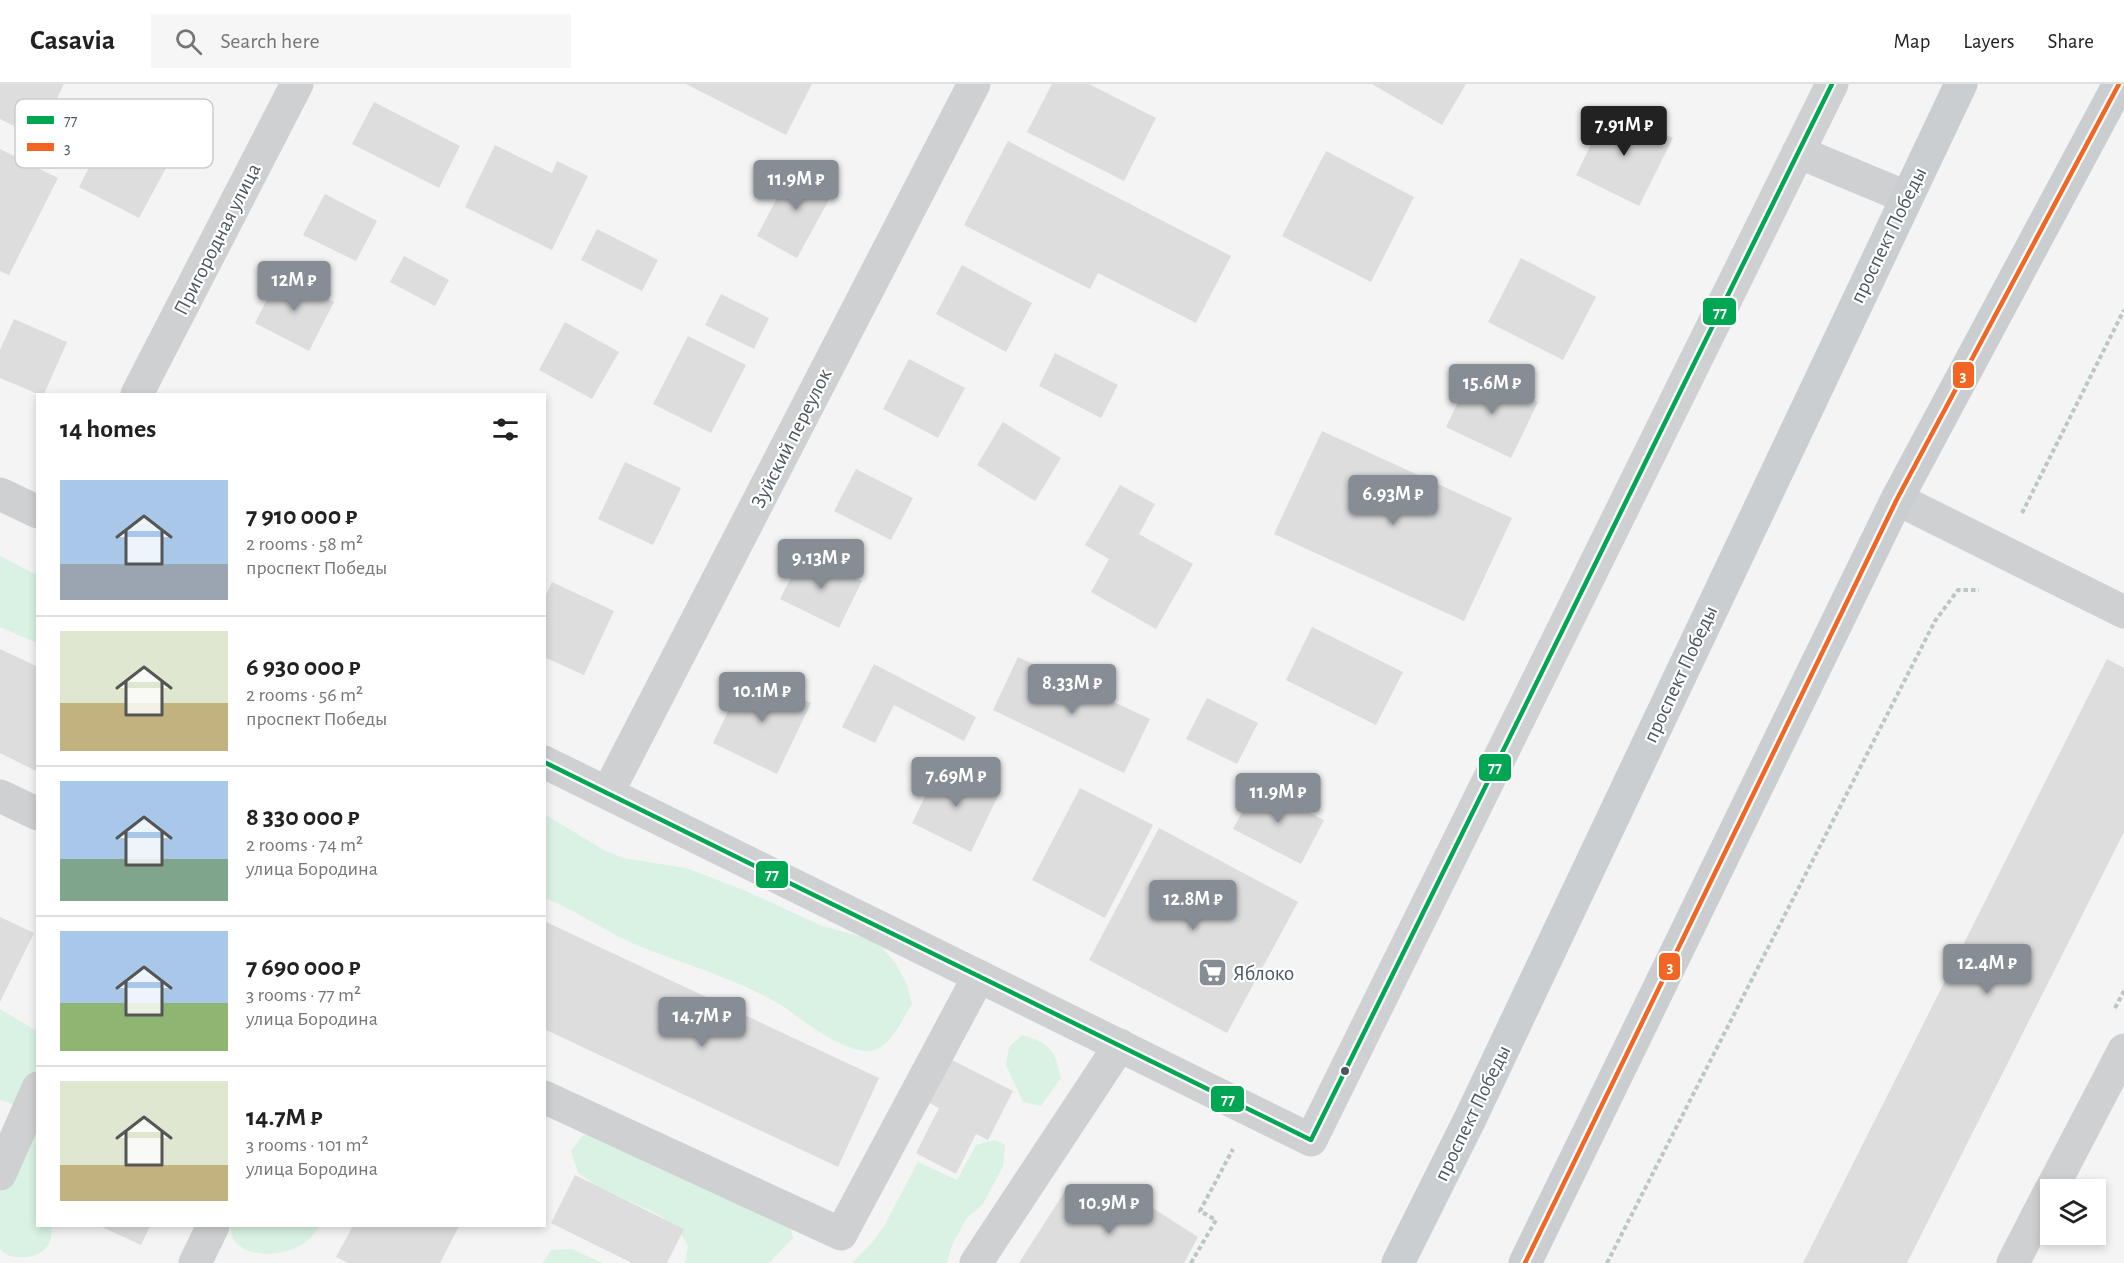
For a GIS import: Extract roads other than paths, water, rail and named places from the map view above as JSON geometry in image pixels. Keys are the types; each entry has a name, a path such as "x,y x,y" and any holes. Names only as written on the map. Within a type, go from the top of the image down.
{"main road":[{"name":"проспект Победы","path":"1398,1263 1470,1119 1961,84"},
{"path":"1524,1263 1898,500 2119,84"}],"street":[{"name":"Пригородная улица","path":"138,393 297,84"},
{"name":"Зуйский переулок","path":"608,792 974,84"},
{"path":"546,763 1311,1140 1832,84"},
{"path":"1798,152 1906,197"},
{"path":"0,494 36,511"},
{"path":"1898,500 2124,612"},
{"path":"0,796 36,813"},
{"path":"546,1097 841,1234 979,976"},
{"path":"976,1263 1120,1046"},
{"path":"2057,1179 2124,1050"},
{"path":"0,1174 36,1093"},
{"path":"2013,1263 2040,1211"},
{"path":"195,1263 213,1227"}],"place":[{"name":"Яблоко","path":"1212,973"}]}
